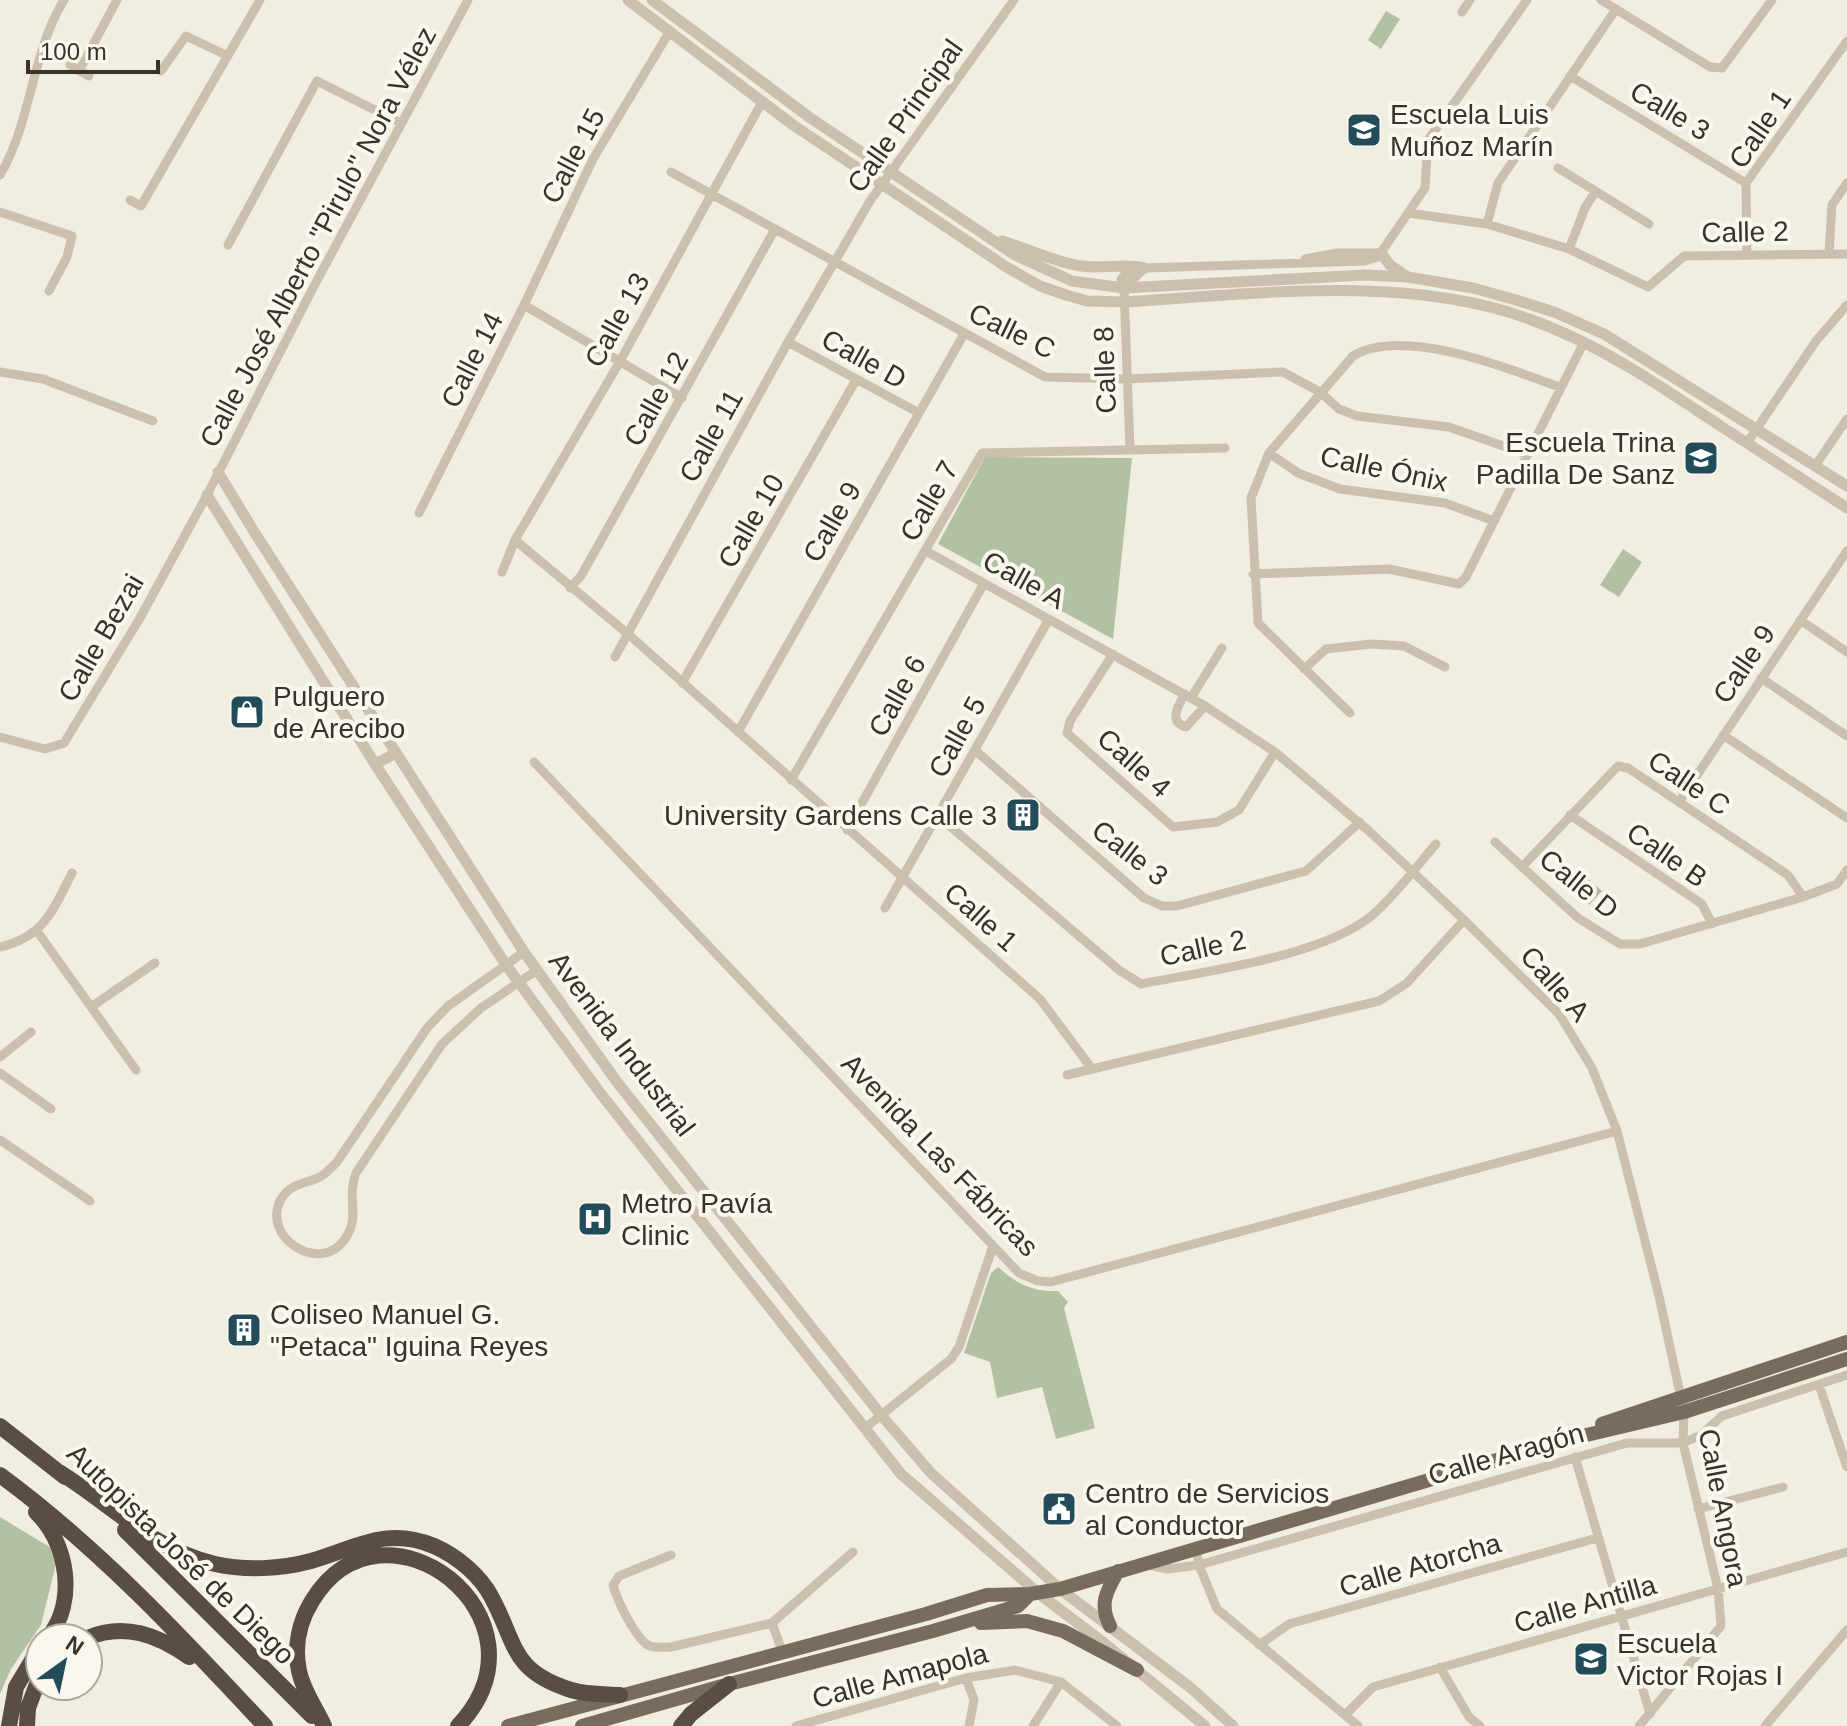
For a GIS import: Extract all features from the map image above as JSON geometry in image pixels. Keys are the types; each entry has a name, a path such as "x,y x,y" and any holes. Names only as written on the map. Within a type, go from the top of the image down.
{"highway":[{"name":"Autopista José de Diego","path":"0,1426 59,1472 138,1542 323,1726"},
{"path":"59,1472 89,1490 146,1535 182,1553 216,1564 285,1567 383,1538 409,1539 436,1547 459,1561 481,1582 492,1597 509,1640 526,1665 540,1676 570,1689 620,1695"},
{"path":"0,1476 39,1515 60,1549 66,1588 56,1622"},
{"path":"0,1476 76,1536 139,1595 265,1726"},
{"path":"323,1726 299,1674 297,1646 302,1621 316,1595 335,1575 355,1562 390,1556 415,1559 446,1575 472,1599 483,1621 488,1641 486,1674 480,1696 458,1726"},
{"path":"104,1634 137,1632 159,1638 235,1694"},
{"path":"9,1726 16,1687 24,1674"},
{"path":"681,1726 691,1714 729,1684"},
{"path":"27,1726 30,1702"}],"main road":[{"path":"1561,1441 1624,1415 1847,1342"},
{"path":"508,1726 987,1595 1034,1594 1060,1589 1561,1441 1684,1412 1847,1359"},
{"path":"1110,1626 1103,1612 1103,1599 1118,1571"},
{"path":"582,1726 933,1631 1018,1606 1034,1594"},
{"path":"933,1631 982,1622 1027,1621 1063,1631 1137,1670"}],"street":[{"path":"0,175 14,152 45,39 64,0"},
{"path":"79,71 117,0"},
{"path":"130,200 141,206 260,0"},
{"name":"Calle José Alberto \"Pirulo\" Nora Vélez","path":"207,495 468,0"},
{"path":"628,0 762,102 881,185 994,260 1040,286 1087,301 1125,302 1354,290 1425,294 1527,318 1631,366 1847,508"},
{"path":"652,0 891,174 1043,270 1072,281 1124,288 1365,275 1408,277 1473,288 1566,318 1633,351 1847,486"},
{"name":"Calle Principal","path":"836,261 881,185 1014,0"},
{"path":"1462,12 1470,0"},
{"path":"1381,253 1425,188 1428,140 1527,0"},
{"path":"1601,0 1710,67 1722,68 1772,0"},
{"path":"1487,224 1498,183 1616,9"},
{"name":"Calle 15","path":"524,305 593,159 670,31"},
{"path":"161,71 186,36 228,56"},
{"name":"Calle 1","path":"1747,254 1746,183 1847,41"},
{"name":"Calle 3","path":"1570,76 1746,183"},
{"path":"228,245 317,81 401,123"},
{"name":"Calle 13","path":"502,572 515,540 619,363 762,102"},
{"path":"1558,168 1649,224"},
{"name":"Calle C","path":"671,172 1045,377 1126,379 1283,372 1320,392 1339,409 1357,416 1449,427 1526,454"},
{"path":"1829,253 1832,205 1847,183"},
{"path":"1569,249 1585,208 1595,192"},
{"path":"0,212 72,236 67,257 49,291"},
{"name":"Calle 2","path":"1408,213 1487,224 1569,249 1648,287 1684,256 1847,254"},
{"name":"Calle 12","path":"570,588 581,576 775,229"},
{"path":"989,238 1083,266 1135,265 1145,268"},
{"path":"1124,288 1121,280 1125,273 1145,268 1294,262 1337,253 1381,253"},
{"path":"1381,253 1390,265 1408,277"},
{"name":"Calle 11","path":"615,657 788,342 836,261"},
{"name":"Calle 8","path":"1124,288 1130,450"},
{"name":"Calle 14","path":"419,513 524,305 682,398"},
{"path":"1747,443 1816,341 1847,305"},
{"name":"Calle 9","path":"738,732 964,334"},
{"name":"Calle D","path":"788,342 919,413"},
{"path":"1253,574 1389,569 1459,584 1466,577 1584,342"},
{"path":"1350,713 1258,623 1251,498 1269,453 1353,356 1367,348 1389,344 1478,357 1559,387"},
{"path":"0,372 43,379 153,421"},
{"name":"Calle 10","path":"682,683 856,380"},
{"path":"1793,473 1815,466 1847,419"},
{"name":"Calle 7","path":"791,780 982,453 1225,448"},
{"name":"Calle Ónix","path":"1269,453 1298,473 1340,489 1445,503 1494,521"},
{"name":"Avenida Industrial","path":"218,472 524,952 617,1082 881,1415 931,1473 1060,1589 1191,1688 1233,1726"},
{"name":"Avenida Industrial","path":"207,495 375,764 506,965 610,1105 901,1474 1034,1594 1137,1670 1205,1726"},
{"name":"Calle Bezai","path":"0,737 45,749 64,743 140,618 207,495"},
{"path":"235,541 253,530"},
{"name":"Calle 1","path":"515,540 628,634 1040,999 1092,1069"},
{"name":"Calle A","path":"926,551 1188,696 1275,752 1360,822 1559,1014 1592,1068 1617,1131 1684,1412"},
{"name":"Calle 9","path":"1679,802 1800,620 1843,566 1847,551"},
{"name":"Calle 6","path":"847,830 984,583"},
{"name":"Calle 5","path":"885,908 1049,619"},
{"path":"1800,620 1847,652"},
{"path":"1304,669 1326,649 1371,644 1404,646 1445,667"},
{"path":"1205,706 1186,727 1175,719 1175,712 1222,648"},
{"name":"Calle 4","path":"1113,654 1070,721 1067,733 1173,827 1217,822 1239,810 1275,752"},
{"path":"1761,678 1847,736"},
{"path":"1723,735 1847,818"},
{"name":"Calle 3","path":"976,751 1144,898 1162,906 1177,906 1306,871 1360,822"},
{"path":"375,764 396,753"},
{"name":"Avenida Las Fábricas","path":"534,762 1019,1273 1038,1281 1051,1282 1617,1131"},
{"name":"Calle C","path":"1522,867 1618,766 1628,768 1788,875 1803,897"},
{"name":"Calle B","path":"1570,815 1702,904 1712,924 1688,930"},
{"name":"Calle 2","path":"938,816 1119,970 1141,984 1251,962 1337,938 1371,915 1412,871"},
{"name":"Calle D","path":"1495,842 1578,918 1620,944 1640,944 1688,930"},
{"path":"1412,871 1436,844"},
{"path":"1712,924 1837,884 1847,870"},
{"path":"0,947 16,943 37,931 49,918 72,873"},
{"path":"1067,1075 1379,1001 1407,983 1464,920"},
{"path":"37,931 136,1070"},
{"path":"524,952 448,1006 427,1028 337,1162 321,1177 304,1180 282,1198 276,1216 280,1231 290,1244 300,1251 316,1254 331,1251 343,1242 351,1230 354,1215 350,1187 356,1173 427,1064 457,1028 537,970"},
{"path":"91,1007 155,963"},
{"path":"0,1057 31,1032"},
{"path":"0,1073 51,1109"},
{"path":"0,1140 90,1201"},
{"path":"865,1428 951,1359 959,1347 993,1246"},
{"path":"1683,1443 1701,1435 1722,1416 1847,1375"},
{"path":"1819,1385 1847,1467"},
{"name":"Calle Angora","path":"1639,1726 1721,1626 1718,1589 1683,1443 1684,1412"},
{"name":"Calle Aragón","path":"1143,1564 1167,1569 1199,1565 1627,1443 1683,1443"},
{"path":"1575,1457 1650,1714"},
{"path":"1698,1509 1783,1487"},
{"name":"Calle Atorcha","path":"1259,1645 1289,1624 1597,1538"},
{"path":"1196,1549 1199,1565 1217,1609 1358,1726"},
{"path":"671,1555 619,1576 613,1585 618,1603 646,1644 671,1647 772,1623 853,1552"},
{"name":"Calle Antilla","path":"1345,1715 1373,1687 1847,1552"},
{"path":"772,1623 782,1651"},
{"path":"1765,1726 1847,1630"},
{"path":"1440,1667 1469,1717 1480,1726"},
{"name":"Calle Amapola","path":"796,1726 823,1722 966,1678 1015,1670 1061,1682 1117,1726"},
{"path":"966,1678 974,1700 969,1726"},
{"path":"1033,1726 1061,1682"}],"green space":[{"path":"1386,11 1400,19 1381,49 1368,40"},
{"path":"985,457 1132,458 1113,639 938,544"},
{"path":"1623,549 1642,562 1619,597 1600,585"},
{"path":"1578,870 1602,891 1589,905 1565,885"},
{"path":"998,1267 1026,1286 1058,1291 1068,1302 1064,1308 1095,1428 1056,1439 1042,1387 997,1398 990,1362 964,1353 991,1273"},
{"path":"0,1517 53,1549 56,1564 42,1622 24,1622 24,1650 0,1694"}],"place":[{"name":"Escuela Luis Muñoz Marín","path":"1364,130"},
{"name":"Escuela Trina Padilla De Sanz","path":"1701,458"},
{"name":"Pulguero de Arecibo","path":"247,712"},
{"name":"University Gardens Calle 3","path":"1023,815"},
{"name":"Metro Pavía Clinic","path":"595,1219"},
{"name":"Coliseo Manuel G. \"Petaca\" Iguina Reyes","path":"244,1330"},
{"name":"Centro de Servicios al Conductor","path":"1059,1509"},
{"name":"Escuela Victor Rojas I","path":"1591,1659"}]}
